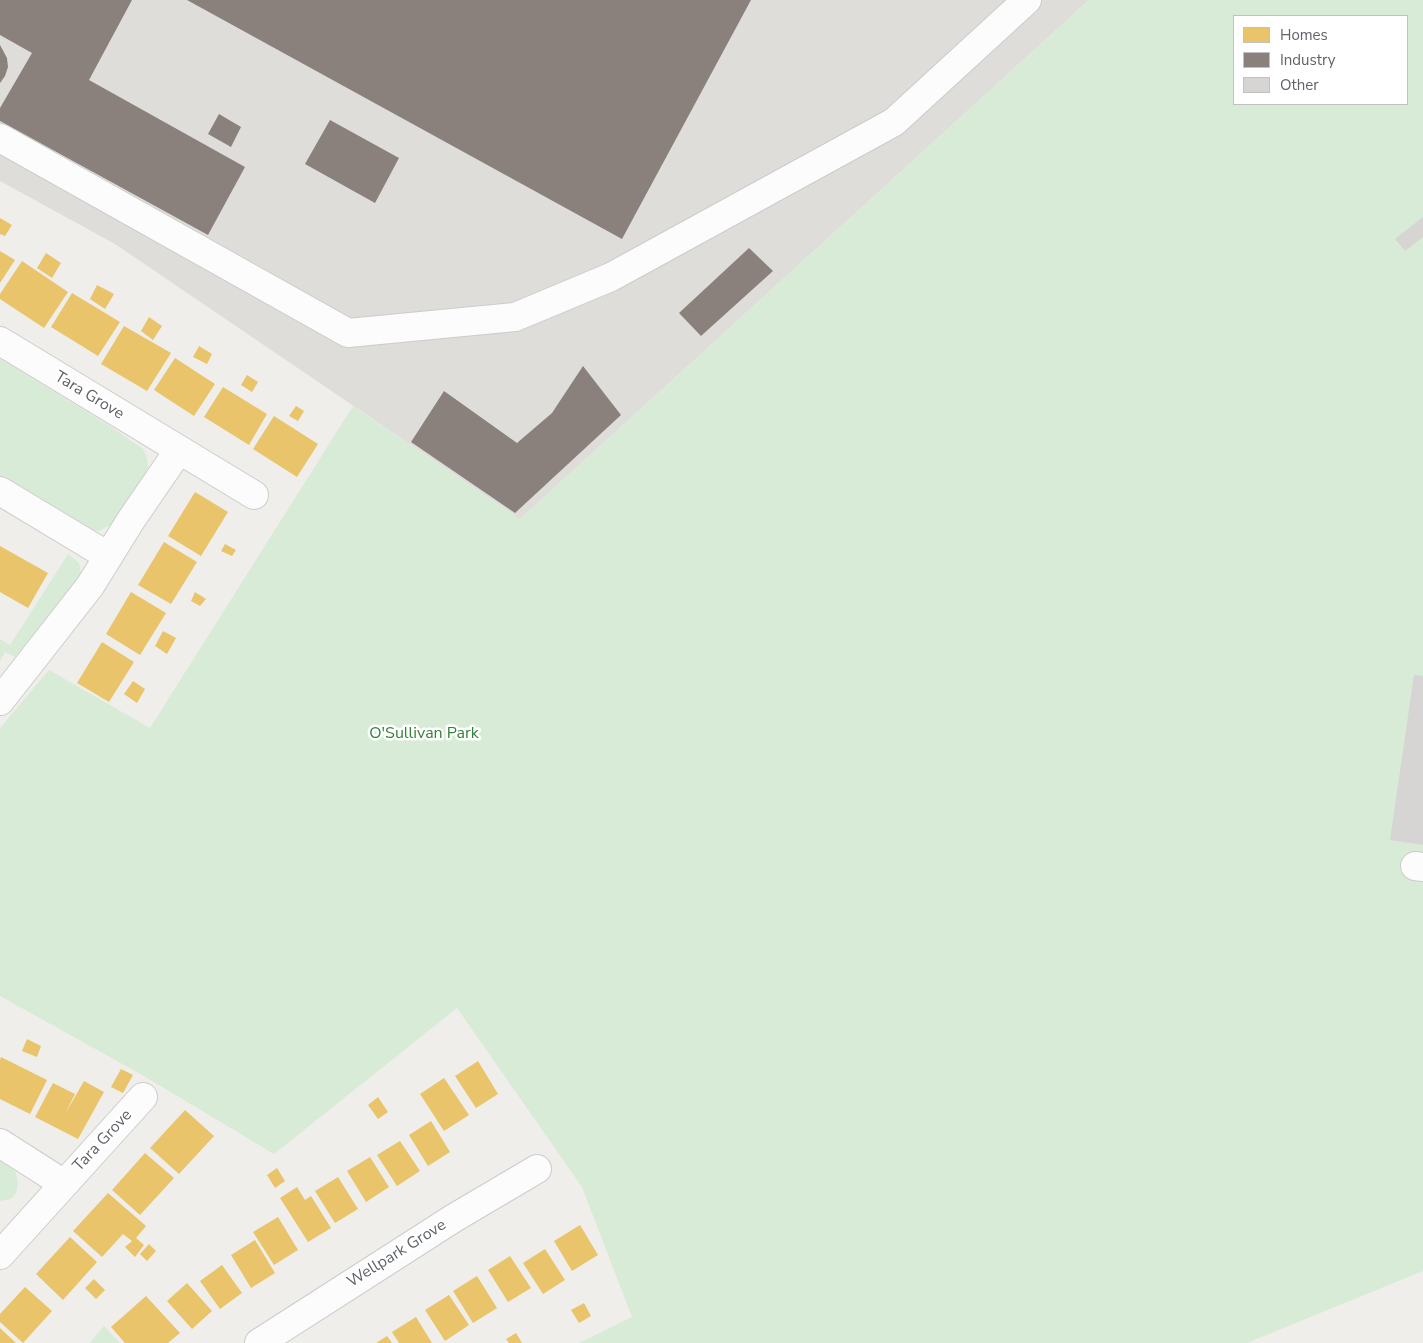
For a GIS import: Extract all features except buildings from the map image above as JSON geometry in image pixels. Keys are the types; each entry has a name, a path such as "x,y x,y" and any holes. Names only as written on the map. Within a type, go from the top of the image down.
{"street":[{"path":"0,138 348,333 515,317 611,278 894,122 1026,0"},
{"name":"Tara Grove","path":"0,341 254,495"},
{"path":"0,701 73,610 179,450"},
{"path":"0,491 108,556"},
{"name":"Tara Grove","path":"4,1243 64,1184 143,1098"},
{"name":"Tara Grove","path":"0,1143 64,1184"},
{"name":"Wellpark Grove","path":"259,1343 454,1218 537,1169"}],"shaded area":[{"path":"0,0 1089,0 520,519 115,244 0,181"}],"green space":[{"name":"O'Sullivan Park","path":"1089,0 1423,0 1423,1271 1247,1343 579,1343 632,1317 582,1187 457,1008 274,1154 144,1076 0,996 0,728 49,670 150,728 353,406 520,519"},
{"path":"0,359 108,425 143,449 147,457 148,468 119,520 99,531 90,530 0,478"},
{"path":"68,554 79,563 81,571 79,578 15,657 5,652 0,661 0,639 10,645"},
{"path":"0,1159 12,1166 16,1173 18,1184 16,1193 11,1199 0,1201"},
{"path":"104,1326 120,1343 90,1343"}]}
